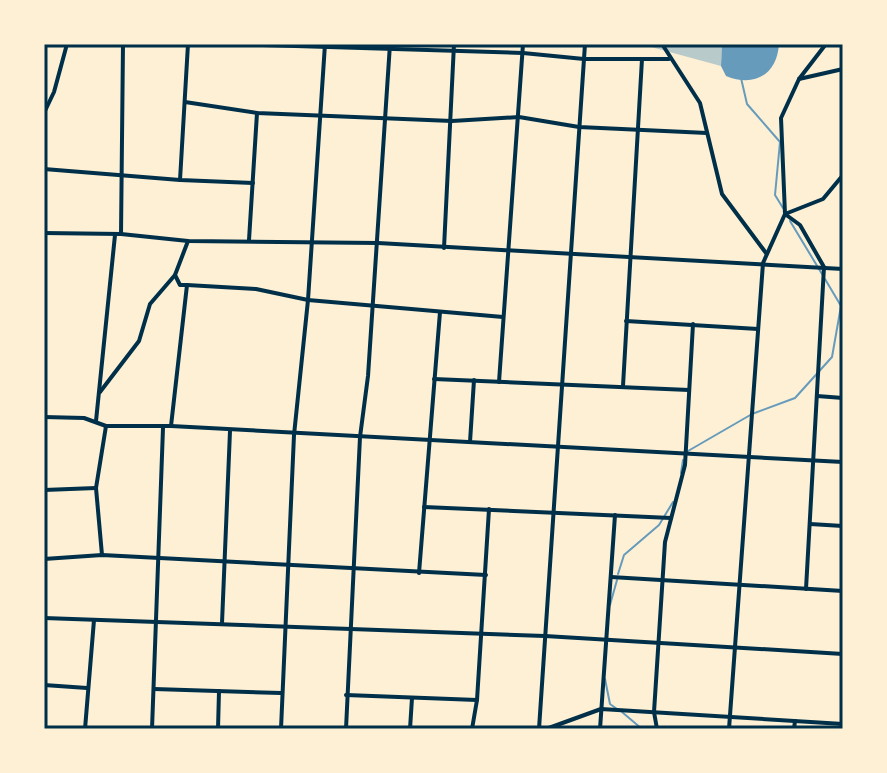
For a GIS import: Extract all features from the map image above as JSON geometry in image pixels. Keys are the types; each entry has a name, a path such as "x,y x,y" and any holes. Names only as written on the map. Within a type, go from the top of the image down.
{"street":[{"path":"44,113 54,92 67,44"},
{"path":"96,421 118,234 123,44"},
{"path":"180,180 188,44"},
{"path":"232,44 523,53 584,59 669,59"},
{"path":"346,729 360,437 374,307 390,44"},
{"path":"444,248 454,44"},
{"path":"499,382 523,44"},
{"path":"539,729 585,44"},
{"path":"662,44 700,103 722,194 766,253"},
{"path":"729,729 763,263 785,214 781,118 799,79 826,44"},
{"path":"281,729 283,626 294,435 308,300 325,46"},
{"path":"623,386 642,59"},
{"path":"799,79 843,69"},
{"path":"185,102 257,113 452,121 519,117 579,127 707,133"},
{"path":"249,240 257,113"},
{"path":"44,169 253,183"},
{"path":"785,214 823,199 843,175"},
{"path":"785,214 800,225 824,267 806,589"},
{"path":"44,233 118,234 188,241 378,243 843,269"},
{"path":"100,392 139,341 150,304 175,275 188,241"},
{"path":"175,275 180,285 256,289 308,300 503,317"},
{"path":"171,426 187,285"},
{"path":"419,573 440,312"},
{"path":"626,321 758,329"},
{"path":"657,729 654,712 663,580 671,518 683,477 693,324"},
{"path":"434,379 689,390"},
{"path":"470,442 474,380"},
{"path":"817,396 843,398"},
{"path":"44,417 96,421 106,426 171,426 294,435 428,439 557,449 843,462"},
{"path":"102,555 96,488 106,426"},
{"path":"152,729 163,426"},
{"path":"222,623 230,431"},
{"path":"44,490 96,488"},
{"path":"424,507 671,518"},
{"path":"472,729 477,700 489,509"},
{"path":"600,729 615,515"},
{"path":"810,524 843,526"},
{"path":"44,559 102,555 486,575"},
{"path":"611,577 843,591"},
{"path":"44,618 545,636 843,654"},
{"path":"85,729 94,620"},
{"path":"44,685 87,688"},
{"path":"154,689 281,693"},
{"path":"218,729 219,691"},
{"path":"346,695 477,700"},
{"path":"410,729 412,698"},
{"path":"546,729 601,709 843,724"},
{"path":"794,729 795,721"}],"shaded area":[{"path":"651,44 722,44 721,66 651,47"}],"water":[{"path":"722,44 779,44 769,70 763,76 746,80 726,76 721,66"}],"waterway":[{"path":"741,78 747,104 780,142 775,195 783,208"},
{"path":"790,221 822,274"},
{"path":"688,451 752,414 795,398 832,357 841,306 825,279"},
{"path":"681,473 683,460"},
{"path":"618,574 624,555 659,525 673,502"},
{"path":"610,605 617,580"},
{"path":"605,679 610,704 617,709"},
{"path":"622,712 642,729"}]}
